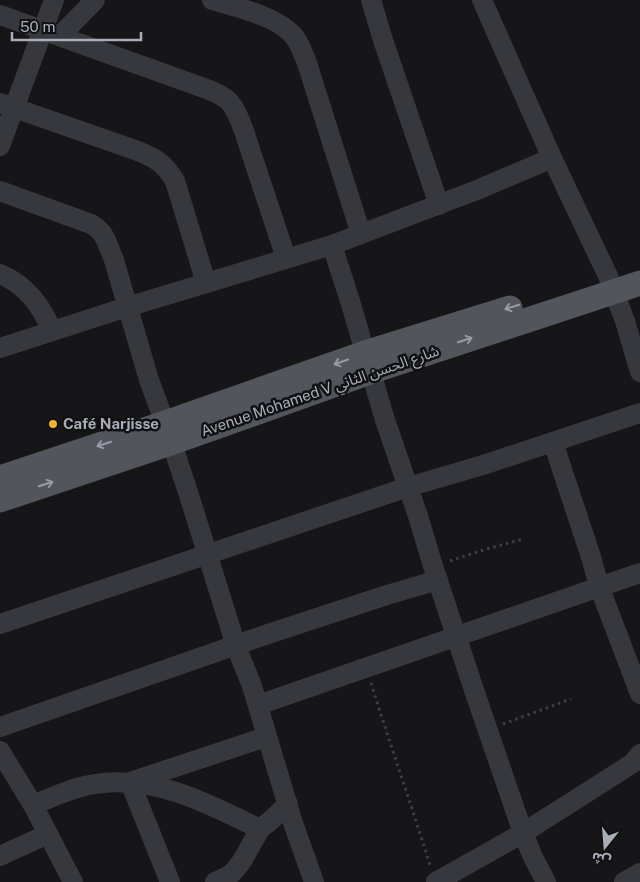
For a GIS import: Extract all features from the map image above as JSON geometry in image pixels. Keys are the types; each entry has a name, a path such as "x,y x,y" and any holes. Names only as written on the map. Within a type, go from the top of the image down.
{"main road":[{"name":"Avenue Mohamed V شارع الحسن الثاني","path":"611,284 640,266"},
{"name":"Avenue Mohamed V شارع الحسن الثاني","path":"0,500 168,433 368,362 611,284 640,282"},
{"name":"Avenue Mohamed V شارع الحسن الثاني","path":"0,478 168,433"}],"street":[{"path":"51,33 54,0"},
{"path":"0,146 7,106 51,33 95,0"},
{"path":"212,0 263,16 286,28 294,36 308,63 361,234"},
{"path":"371,0 439,205"},
{"path":"482,0 552,158 611,284 640,372"},
{"path":"0,15 217,92 229,100 235,109 246,137 286,258"},
{"path":"7,106 138,151 160,162 168,169 180,195 206,283"},
{"path":"0,348 127,307 332,245 439,205 552,158"},
{"path":"0,191 81,220 97,228 106,240 149,380 188,492 236,646 252,686 295,830 314,882"},
{"path":"332,245 384,420 418,516 487,730 522,833 546,882"},
{"path":"0,274 10,278 31,295 48,320 52,331"},
{"path":"0,624 408,487 640,413"},
{"path":"553,442 599,586 640,694"},
{"path":"0,727 387,595 436,573"},
{"path":"258,705 640,573"},
{"path":"130,782 266,737"},
{"path":"0,751 33,805 73,882"},
{"path":"436,882 522,833 632,763 640,754"},
{"path":"130,782 170,882"},
{"path":"33,805 62,793 84,787 102,783 130,782 175,792 212,806 260,829"},
{"path":"215,882 230,875 239,866 260,829 288,804"},
{"path":"0,856 48,834"},
{"path":"624,882 640,873"}],"path":[{"path":"436,573 486,549 524,538"},
{"path":"367,667 436,882"},
{"path":"487,730 571,699"}],"place":[{"name":"Café Narjisse","path":"53,424"}]}
